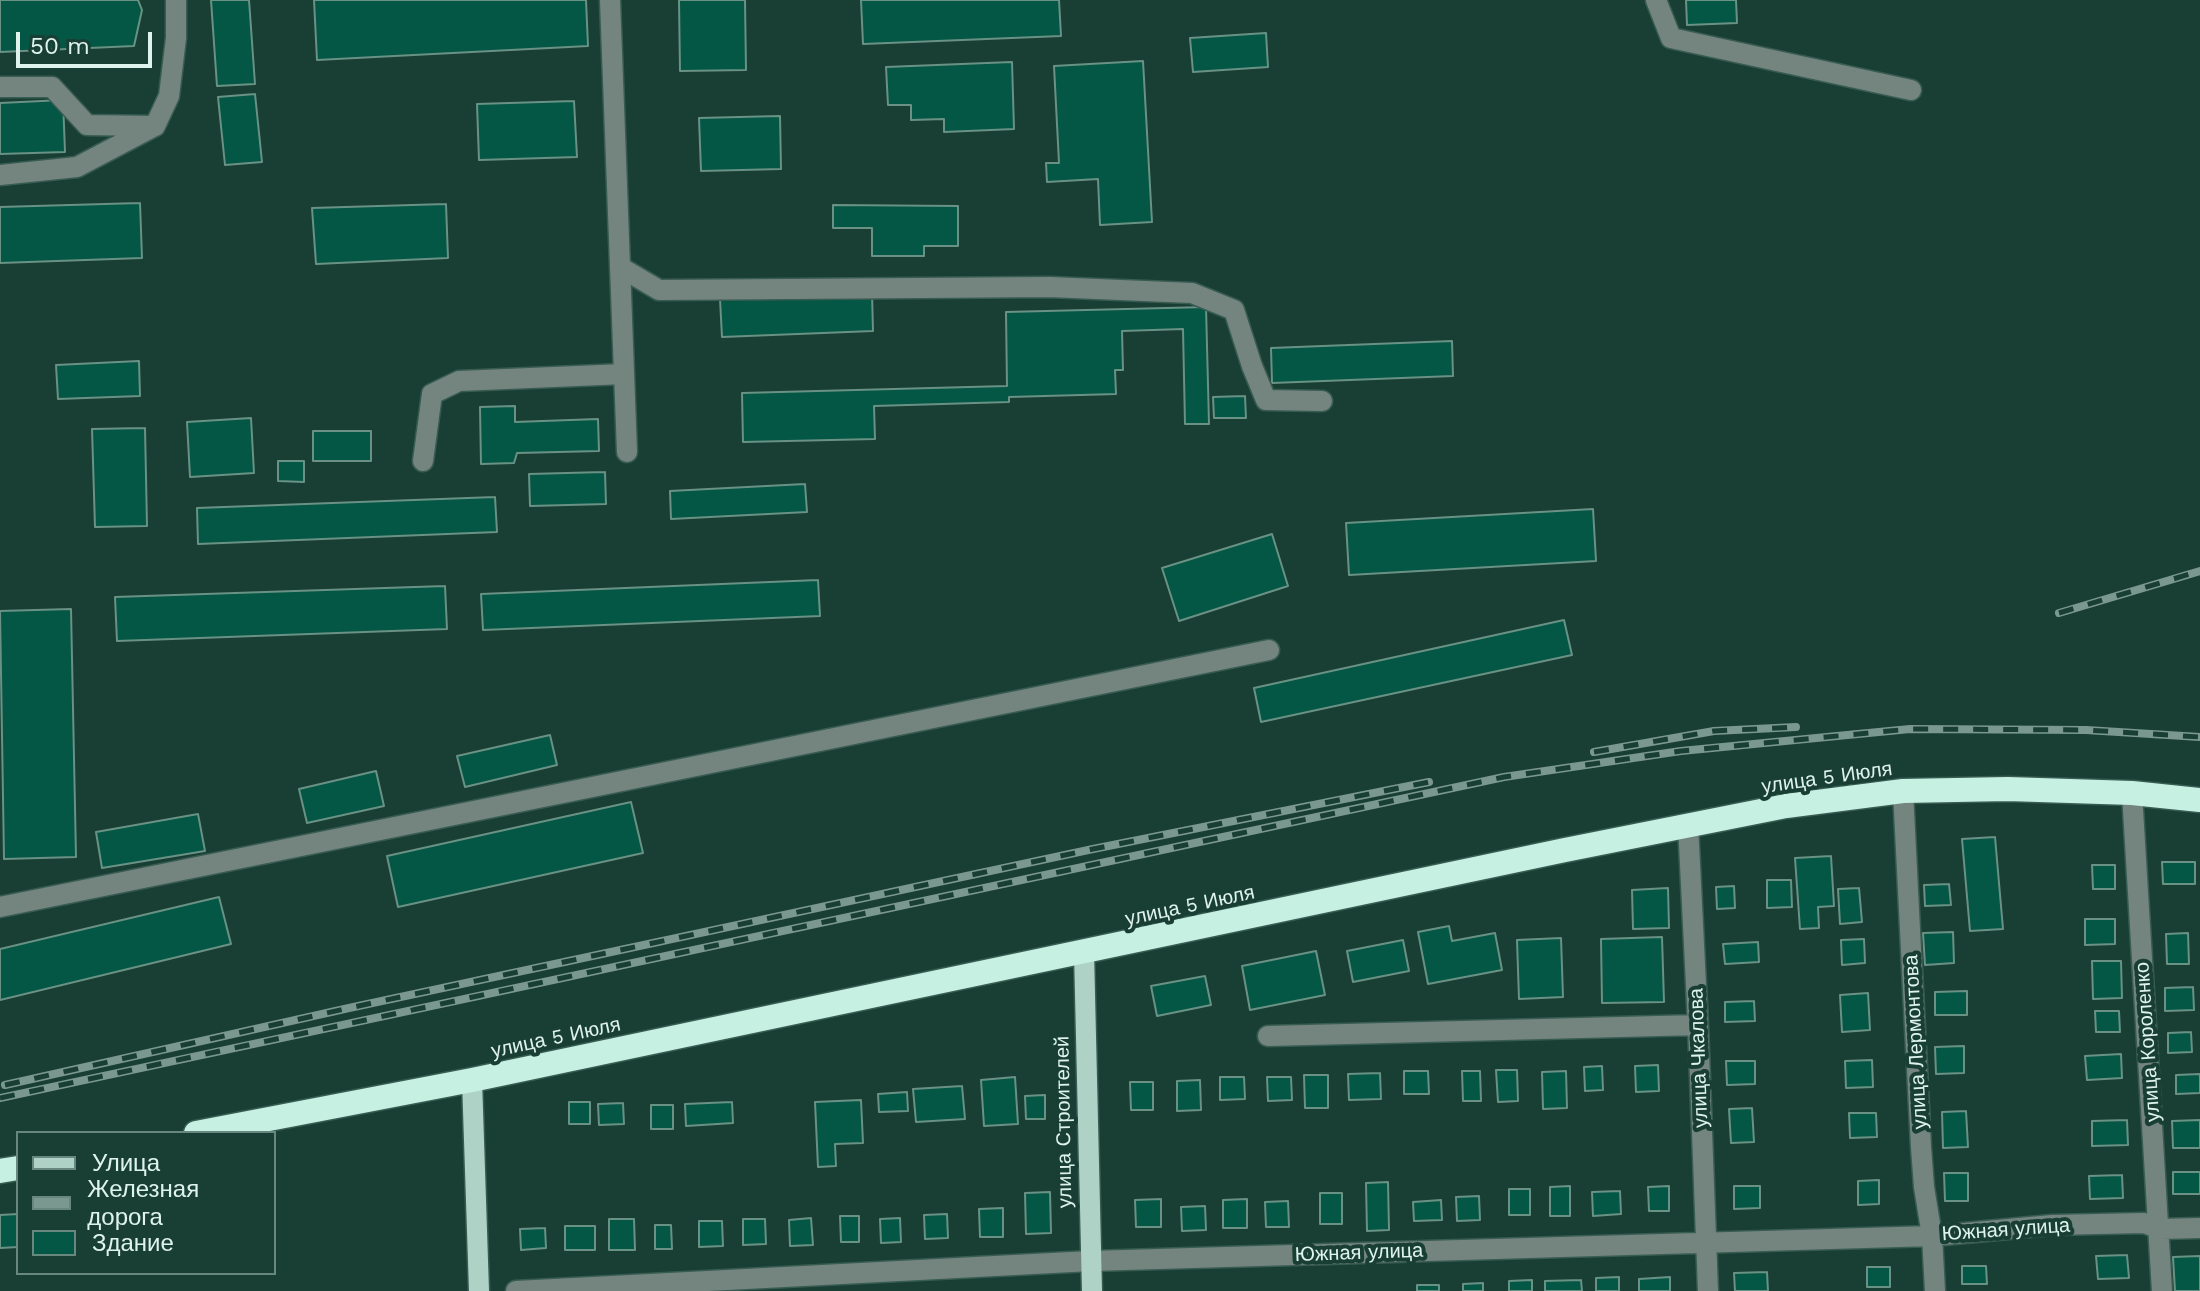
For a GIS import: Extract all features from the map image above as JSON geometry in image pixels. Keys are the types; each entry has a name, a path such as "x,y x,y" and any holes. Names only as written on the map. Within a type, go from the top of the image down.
{"highway":[{"name":"улица 5 Июля","path":"206,1131 472,1080 1786,806 1903,791 2008,789 2132,793 2200,800"}],"main road":[{"name":"улица Строителей","path":"1084,952 1092,1291"},
{"path":"472,1080 479,1291"}],"street":[{"path":"0,175 77,167 155,126 169,96 176,38 176,0"},
{"path":"610,0 627,452"},
{"path":"1656,0 1671,38 1911,90"},
{"path":"0,87 52,87 87,125 155,126"},
{"path":"620,267 659,290 1049,287 1192,293 1234,310 1266,400 1322,401"},
{"path":"423,461 432,394 459,381 624,374"},
{"path":"0,907 1269,650"},
{"name":"улица Лермонтова","path":"1903,791 1921,1147 1935,1291"},
{"name":"улица Короленко","path":"2132,793 2162,1291"},
{"name":"улица Чкалова","path":"1688,824 1708,1291"},
{"path":"1268,1036 1698,1025"},
{"name":"Южная улица","path":"516,1291 1091,1261 1932,1236 2052,1225 2144,1223 2160,1229 2200,1228"}],"building":[{"path":"0,0 138,0 142,10 134,46 0,52"},
{"path":"211,0 249,0 255,84 217,86"},
{"path":"314,0 586,0 588,46 317,60"},
{"path":"679,0 745,0 746,70 680,71"},
{"path":"861,0 1059,0 1061,36 863,44"},
{"path":"1686,0 1736,0 1737,23 1687,25"},
{"path":"1266,33 1268,67 1193,72 1190,38"},
{"path":"1143,61 1152,222 1100,225 1098,179 1047,182 1046,163 1059,163 1054,66"},
{"path":"1012,62 1014,129 944,132 944,119 911,120 911,105 888,105 886,67"},
{"path":"255,94 262,162 225,165 218,97"},
{"path":"63,100 65,152 0,154 0,103"},
{"path":"574,101 577,157 479,160 477,104"},
{"path":"780,116 781,169 701,171 699,118"},
{"path":"140,203 142,258 0,263 0,207"},
{"path":"446,204 448,258 316,264 312,208"},
{"path":"833,205 958,206 958,246 924,246 924,256 872,256 872,228 833,228"},
{"path":"872,293 873,331 722,337 720,299"},
{"path":"1206,307 1209,424 1185,424 1183,329 1122,331 1123,370 1115,370 1116,394 1009,397 1009,402 874,406 875,439 743,442 742,393 1007,386 1006,312"},
{"path":"1452,341 1453,376 1272,383 1271,348"},
{"path":"139,361 140,396 58,399 56,365"},
{"path":"1245,396 1246,418 1214,418 1213,397"},
{"path":"515,406 515,422 598,419 599,451 517,453 514,463 481,464 480,407"},
{"path":"251,418 254,473 190,477 187,422"},
{"path":"145,428 147,526 95,527 92,429"},
{"path":"313,431 371,431 371,461 313,461"},
{"path":"278,461 304,461 304,482 278,481"},
{"path":"605,472 606,504 530,506 529,474"},
{"path":"805,484 807,512 671,519 670,491"},
{"path":"495,497 497,532 198,544 197,508"},
{"path":"1593,509 1596,561 1349,575 1346,523"},
{"path":"1272,534 1288,586 1179,621 1162,568"},
{"path":"818,580 820,616 483,630 481,594"},
{"path":"445,586 447,629 117,641 115,597"},
{"path":"71,609 76,857 4,859 0,611"},
{"path":"1564,620 1572,655 1261,722 1254,688"},
{"path":"550,735 557,765 465,787 457,756"},
{"path":"376,771 384,806 307,823 299,789"},
{"path":"631,802 643,853 398,907 387,856"},
{"path":"198,814 205,851 102,868 96,832"},
{"path":"1995,837 2003,929 1970,931 1962,839"},
{"path":"1831,856 1834,906 1818,907 1819,928 1800,929 1795,858"},
{"path":"2162,862 2195,862 2195,884 2163,884"},
{"path":"2092,865 2115,865 2115,889 2093,889"},
{"path":"1767,880 1791,880 1792,907 1767,908"},
{"path":"1949,884 1951,905 1925,906 1924,885"},
{"path":"1734,886 1735,908 1717,909 1716,887"},
{"path":"1668,888 1669,928 1633,929 1632,890"},
{"path":"1859,888 1862,922 1840,924 1838,889"},
{"path":"219,897 231,944 0,1000 0,949"},
{"path":"2085,919 2115,919 2115,944 2085,945"},
{"path":"1449,926 1452,941 1495,933 1502,970 1428,984 1418,932"},
{"path":"1953,932 1954,963 1925,965 1923,933"},
{"path":"2188,933 2189,964 2167,964 2166,934"},
{"path":"1662,937 1664,1002 1602,1003 1601,939"},
{"path":"1561,938 1563,997 1519,999 1517,940"},
{"path":"1864,939 1865,963 1842,965 1841,940"},
{"path":"1403,940 1409,971 1353,982 1347,951"},
{"path":"1758,942 1759,962 1725,964 1723,944"},
{"path":"1316,951 1325,995 1250,1010 1242,966"},
{"path":"2092,961 2121,961 2122,998 2093,999"},
{"path":"1205,976 1211,1005 1157,1016 1151,986"},
{"path":"2193,987 2194,1010 2165,1011 2165,988"},
{"path":"1967,991 1967,1015 1935,1015 1935,992"},
{"path":"1868,993 1870,1030 1842,1032 1840,995"},
{"path":"1754,1001 1755,1021 1725,1022 1725,1002"},
{"path":"2095,1011 2119,1011 2120,1032 2096,1032"},
{"path":"2191,1032 2192,1052 2168,1053 2168,1033"},
{"path":"1964,1046 1964,1073 1936,1074 1935,1047"},
{"path":"2121,1054 2122,1078 2087,1080 2085,1056"},
{"path":"1872,1060 1873,1087 1846,1088 1845,1061"},
{"path":"1726,1061 1755,1061 1755,1084 1727,1085"},
{"path":"1658,1065 1659,1091 1636,1092 1635,1066"},
{"path":"1602,1066 1603,1090 1585,1091 1584,1067"},
{"path":"1496,1070 1517,1070 1518,1101 1498,1102"},
{"path":"1404,1071 1428,1071 1429,1094 1404,1094"},
{"path":"1462,1071 1480,1071 1481,1101 1463,1101"},
{"path":"1566,1071 1567,1108 1543,1109 1542,1072"},
{"path":"1380,1073 1381,1099 1349,1100 1348,1074"},
{"path":"2200,1074 2200,1093 2176,1094 2176,1075"},
{"path":"1304,1075 1328,1075 1328,1108 1305,1108"},
{"path":"1015,1077 1018,1124 984,1126 981,1080"},
{"path":"1220,1077 1244,1077 1245,1099 1220,1100"},
{"path":"1267,1077 1291,1077 1292,1100 1268,1101"},
{"path":"1200,1080 1201,1110 1177,1111 1177,1081"},
{"path":"1130,1082 1153,1082 1153,1110 1131,1110"},
{"path":"962,1086 965,1119 916,1122 913,1089"},
{"path":"907,1092 908,1111 879,1112 878,1094"},
{"path":"1045,1095 1045,1119 1026,1119 1025,1096"},
{"path":"861,1100 863,1143 835,1144 836,1166 818,1167 815,1102"},
{"path":"569,1102 590,1102 590,1124 569,1124"},
{"path":"732,1102 733,1123 686,1126 685,1104"},
{"path":"623,1103 624,1124 599,1125 598,1104"},
{"path":"651,1105 673,1105 673,1129 651,1129"},
{"path":"1752,1108 1754,1142 1731,1143 1729,1109"},
{"path":"1966,1111 1968,1147 1943,1148 1942,1112"},
{"path":"1849,1113 1876,1113 1877,1137 1850,1138"},
{"path":"2127,1120 2128,1145 2092,1146 2092,1121"},
{"path":"2200,1120 2200,1148 2173,1148 2172,1121"},
{"path":"2173,1172 2200,1172 2200,1194 2173,1194"},
{"path":"1944,1173 1968,1173 1968,1201 1945,1201"},
{"path":"2122,1175 2123,1198 2090,1199 2089,1176"},
{"path":"1879,1180 1879,1204 1858,1205 1858,1181"},
{"path":"1388,1182 1389,1230 1367,1231 1366,1183"},
{"path":"1570,1186 1570,1216 1550,1216 1550,1187"},
{"path":"1669,1186 1669,1211 1649,1211 1648,1187"},
{"path":"1734,1186 1760,1186 1760,1208 1734,1209"},
{"path":"1509,1189 1530,1189 1530,1215 1509,1215"},
{"path":"1620,1191 1621,1214 1593,1216 1592,1192"},
{"path":"1050,1192 1051,1233 1026,1234 1025,1193"},
{"path":"1320,1193 1342,1193 1342,1224 1320,1224"},
{"path":"1479,1196 1480,1220 1457,1221 1456,1197"},
{"path":"1161,1199 1161,1227 1136,1227 1135,1200"},
{"path":"1247,1199 1247,1228 1223,1228 1223,1200"},
{"path":"1441,1200 1442,1220 1414,1221 1413,1202"},
{"path":"1288,1201 1289,1227 1266,1227 1265,1202"},
{"path":"1205,1206 1206,1230 1182,1231 1181,1207"},
{"path":"1003,1208 1003,1237 980,1237 979,1209"},
{"path":"16,1214 16,1247 0,1248 0,1215"},
{"path":"947,1214 948,1238 925,1239 924,1215"},
{"path":"840,1216 859,1216 859,1242 841,1242"},
{"path":"811,1218 813,1245 790,1246 789,1220"},
{"path":"900,1218 901,1242 881,1243 880,1219"},
{"path":"609,1219 634,1219 635,1250 609,1250"},
{"path":"743,1219 765,1219 766,1244 743,1245"},
{"path":"699,1221 722,1221 723,1246 699,1247"},
{"path":"655,1225 671,1225 672,1249 655,1249"},
{"path":"565,1226 595,1226 595,1250 565,1250"},
{"path":"545,1228 546,1248 521,1250 520,1229"},
{"path":"2127,1255 2129,1278 2098,1279 2096,1256"},
{"path":"2200,1256 2200,1291 2175,1291 2173,1257"},
{"path":"1962,1266 1986,1266 1987,1284 1962,1284"},
{"path":"1867,1267 1890,1267 1890,1287 1867,1287"},
{"path":"1767,1272 1768,1291 1735,1291 1734,1273"},
{"path":"1619,1277 1619,1291 1596,1291 1596,1278"},
{"path":"1670,1277 1670,1291 1639,1291 1639,1279"},
{"path":"1532,1280 1532,1291 1509,1291 1509,1281"},
{"path":"1581,1280 1582,1291 1545,1291 1545,1281"},
{"path":"1483,1283 1483,1291 1463,1291 1463,1284"},
{"path":"1417,1285 1439,1285 1439,1291 1417,1291"}],"railway":[{"path":"2059,613 2200,571"},
{"path":"1594,752 1714,731 1796,727"},
{"path":"0,1098 1504,777 1681,751 1910,729 2086,730 2200,737"},
{"path":"5,1085 1093,849 1429,782"}]}
